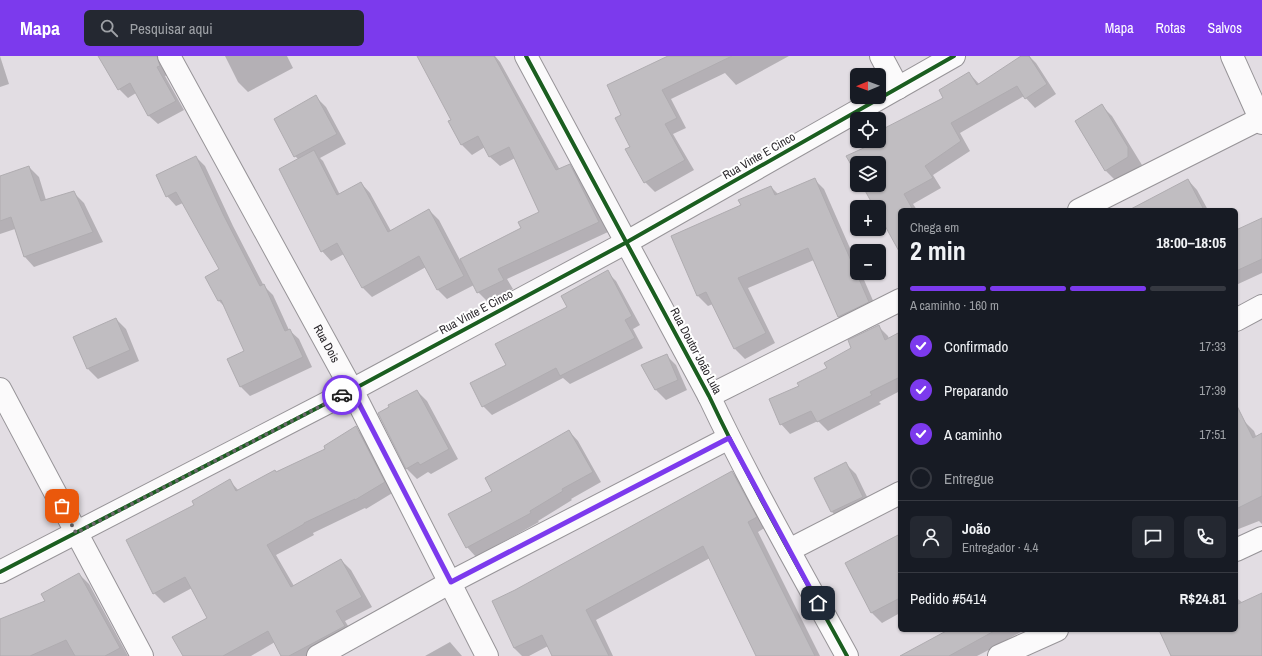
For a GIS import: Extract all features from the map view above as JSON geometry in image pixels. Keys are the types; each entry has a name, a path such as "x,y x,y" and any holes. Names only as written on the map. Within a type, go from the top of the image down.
{"street":[{"name":"Rua Dois","path":"169,56 352,390 451,582 487,656"},
{"name":"Rua Doutor João Lula","path":"526,56 627,242 709,396 729,438 847,656"},
{"path":"880,56 898,88"},
{"name":"Rua Vinte E Cinco","path":"0,572 352,390 627,242 954,56"},
{"path":"1083,208 1261,121 1232,56"},
{"path":"709,396 898,301"},
{"path":"1238,319 1262,306"},
{"path":"0,389 142,656"},
{"path":"318,656 451,582 729,438"},
{"path":"789,550 898,494"},
{"path":"1238,549 1262,538"},
{"path":"999,656 1053,632"}],"building":[{"path":"98,56 157,56 160,66 157,67 176,101 148,116 130,83 118,90"},
{"path":"417,56 494,56 556,170 570,164 599,222 498,269 504,280 477,293 460,259 521,228 518,222 539,212 509,147 489,157 478,136 461,145 448,121 451,120"},
{"path":"668,56 732,56 662,90 677,118 665,124 685,160 644,183 625,149 630,147 615,118 621,115 607,85"},
{"path":"1021,56 1029,56 1047,84 1025,99 1017,86 951,123 961,141 925,166 933,178 904,194 912,208 898,208 898,249 886,228 886,200 870,200 866,192 886,192 886,156 850,156 850,163 846,156 864,148 886,148 886,127 943,98 939,90 969,72 977,85"},
{"path":"316,95 337,134 294,157 274,119"},
{"path":"1102,104 1128,147 1128,157 1105,171 1075,121"},
{"path":"314,150 337,195 361,182 388,232 429,209 464,276 437,290 419,256 362,288 337,243 321,252 279,169"},
{"path":"196,156 224,216 260,286 264,284 285,331 290,329 303,357 240,387 227,359 244,351 221,300 218,301 205,277 219,269 176,192 166,197 156,175"},
{"path":"29,166 41,201 74,191 93,232 24,257 11,217 0,221 0,176"},
{"path":"815,178 850,258 850,280 859,280 869,302 838,317 808,248 738,278 766,333 734,349 706,292 697,296 671,236 741,205 738,200 771,186 775,195"},
{"path":"1188,179 1203,208 1133,208"},
{"path":"1262,218 1262,259 1238,270 1238,229"},
{"path":"608,270 632,316 625,320 635,338 560,376 556,368 482,407 470,383 506,365 495,344 567,307 561,296"},
{"path":"116,318 130,350 87,369 73,337"},
{"path":"879,325 885,340 898,333 898,378 870,392 872,395 817,422 811,411 780,425 769,399 799,386 797,383 827,368 824,363 851,348 848,340"},
{"path":"667,354 678,380 655,390 641,365"},
{"path":"417,390 449,449 420,465 418,462 406,469 378,413 389,407 388,405"},
{"path":"1238,408 1253,438 1262,433 1262,496 1238,508"},
{"path":"356,426 385,482 355,500 304,523 267,545 291,587 341,559 362,597 336,611 345,626 289,656 281,656 268,631 223,656 183,656 172,637 207,618 185,577 153,594 126,540 194,505 192,501 230,479 236,491 275,470 276,472 325,449 324,446"},
{"path":"569,430 593,472 562,489 563,491 530,511 531,513 466,548 448,514 492,491 485,478"},
{"path":"846,462 863,497 831,512 814,478"},
{"path":"732,471 757,517 748,522 815,656 756,656 703,546 586,610 609,656 552,656 542,635 514,648 492,601 515,590"},
{"path":"898,535 898,599 871,613 845,563"},
{"path":"79,573 120,648 105,656 75,656 66,640 30,656 0,656 0,619 45,601 41,594"},
{"path":"1262,593 1262,656 1171,656 1160,632 1238,632 1238,604"},
{"path":"944,632 992,632 949,656 900,656"}],"cycle path":[{"path":"526,56 709,396 759,495 847,656"},
{"path":"0,572 352,390 627,242 954,56"}],"way so far":[{"path":"62,506 76,533 342,395"}],"route":[{"path":"342,395 352,390 451,582 729,438 818,603"}]}
